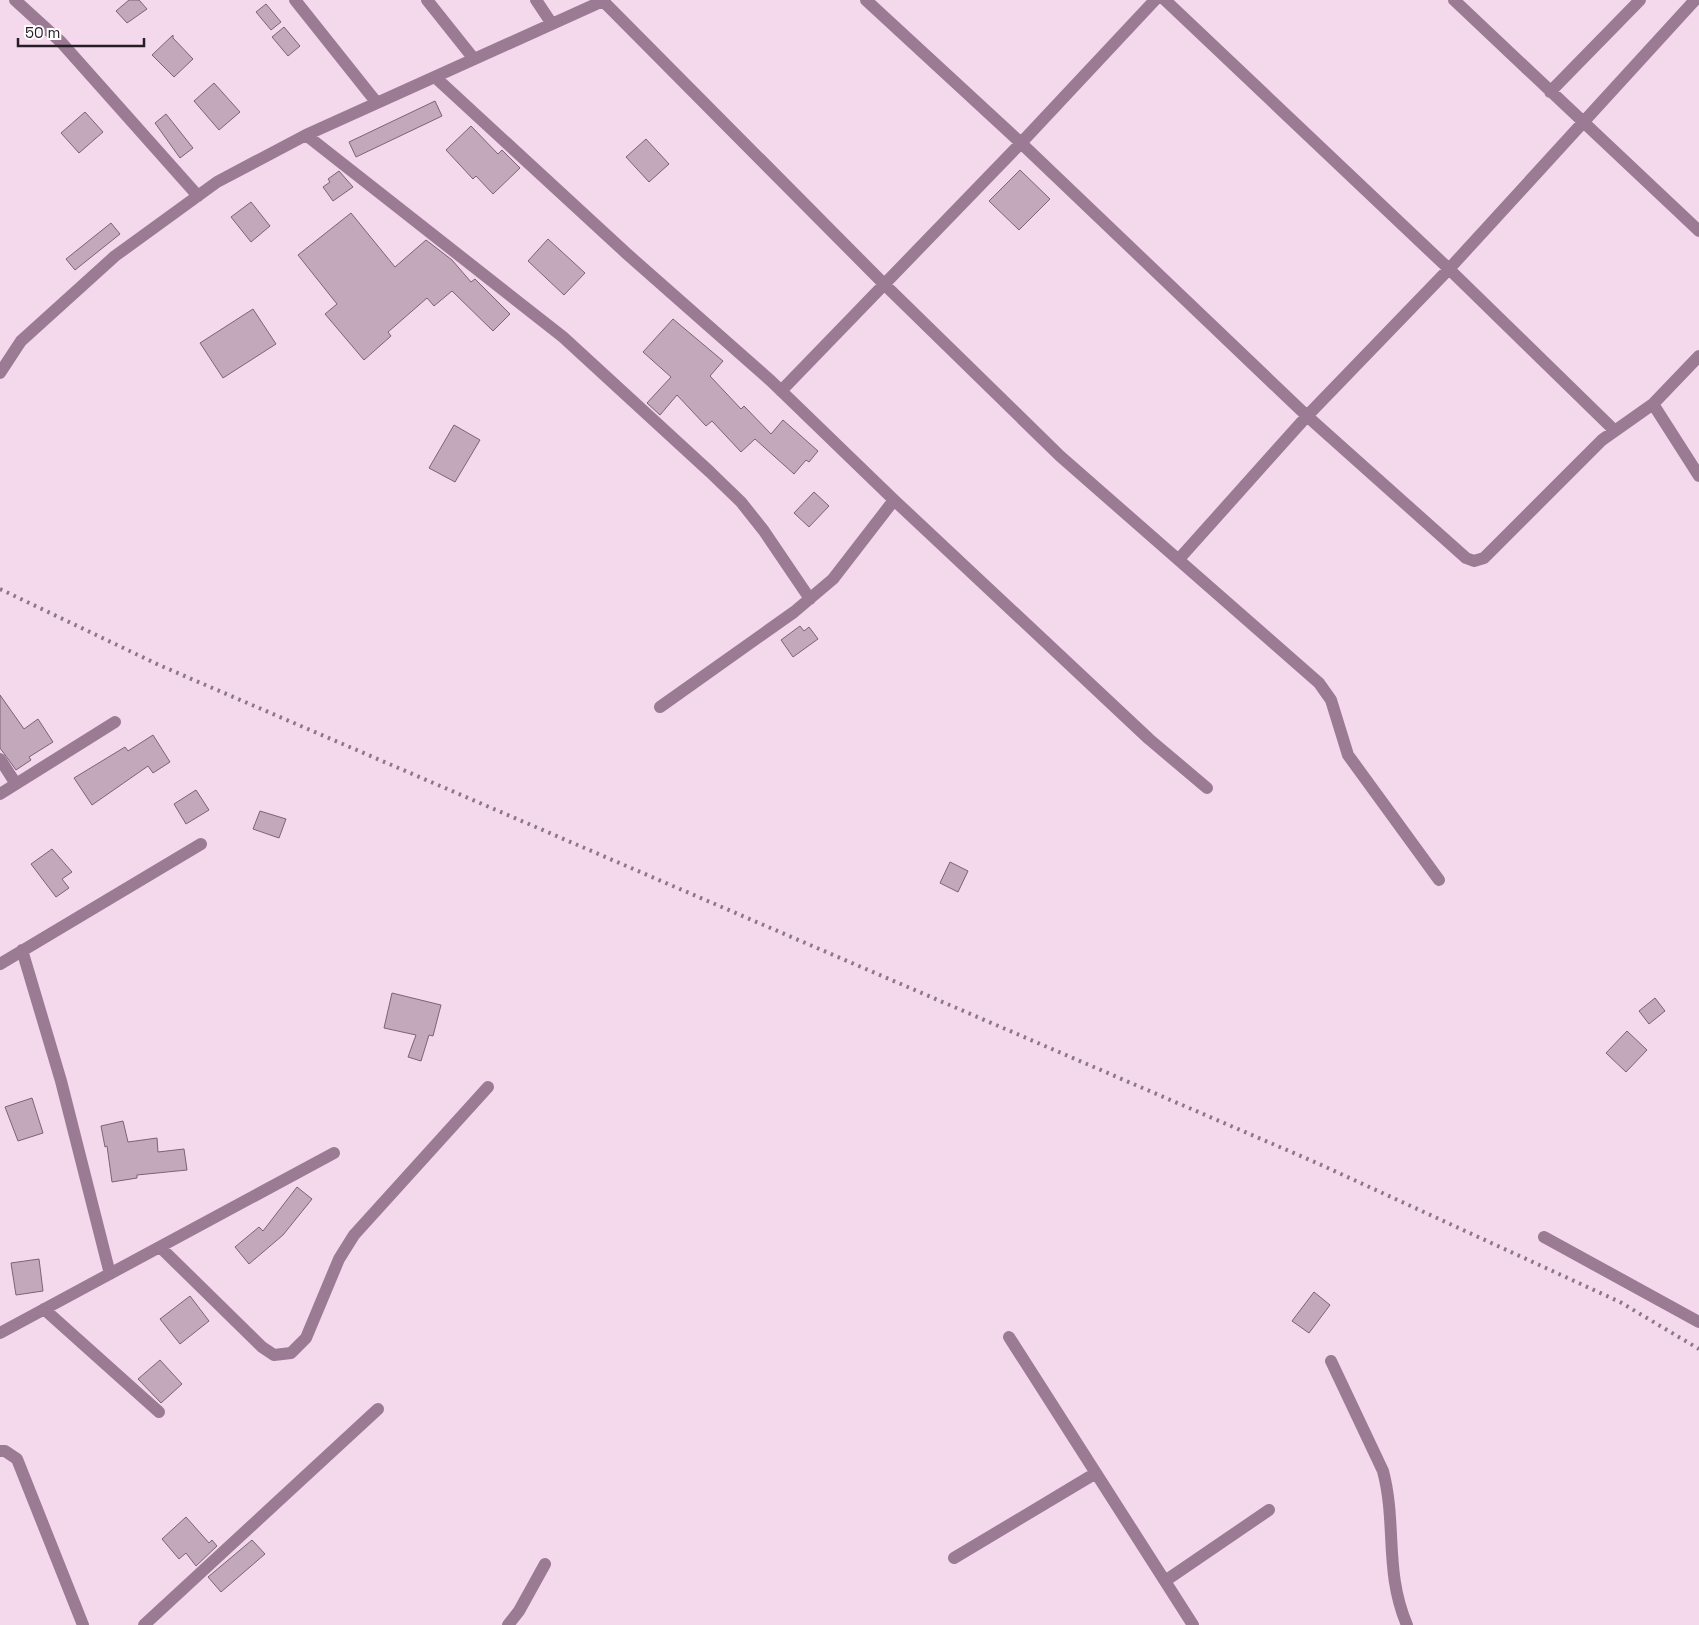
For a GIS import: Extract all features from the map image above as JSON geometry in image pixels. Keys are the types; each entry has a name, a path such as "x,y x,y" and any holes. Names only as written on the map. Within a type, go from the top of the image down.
{"street":[{"path":"15,0 61,42 198,196"},
{"path":"295,0 377,103"},
{"path":"427,0 474,59"},
{"path":"536,0 552,24"},
{"path":"866,0 1021,143 1307,416 1466,558 1474,561 1484,558 1614,430 1653,404 1699,356"},
{"path":"781,391 1021,143 1155,0"},
{"path":"1165,0 1449,269 1614,430"},
{"path":"1454,0 1583,124 1699,231"},
{"path":"1550,92 1640,0"},
{"path":"1179,558 1307,416 1449,269 1695,0"},
{"path":"0,373 21,341 101,269 218,182 306,135 604,1 884,284 1060,456 1179,558 1319,683 1330,700 1348,755 1439,880"},
{"path":"435,77 626,253 781,391 894,500 1149,739 1207,788"},
{"path":"306,135 563,338 703,465 741,502 764,531 810,599"},
{"path":"1653,404 1699,476"},
{"path":"660,708 810,599 833,579 894,500"},
{"path":"0,794 115,722"},
{"path":"0,759 16,784"},
{"path":"0,964 200,844"},
{"path":"22,950 61,1081 110,1274"},
{"path":"160,1247 262,1347 274,1355 291,1353 306,1338 339,1260 354,1235 488,1087"},
{"path":"0,1333 334,1153"},
{"path":"1544,1237 1699,1322"},
{"path":"44,1310 159,1412"},
{"path":"1009,1337 1193,1625"},
{"path":"1330,1361 1383,1471 1387,1487 1392,1572 1397,1600 1407,1625"},
{"path":"144,1625 378,1409"},
{"path":"0,1452 5,1452 17,1459 83,1625"},
{"path":"954,1558 1096,1473"},
{"path":"1165,1580 1270,1510"},
{"path":"508,1625 519,1611 545,1564"}],"building":[{"path":"129,0 139,0 147,9 127,23 116,11"},
{"path":"266,4 281,22 271,30 256,12"},
{"path":"284,27 300,46 288,56 272,37"},
{"path":"173,35 173,38 193,59 174,77 152,55"},
{"path":"214,83 240,112 219,130 194,101"},
{"path":"435,101 442,116 356,157 349,142"},
{"path":"85,112 103,132 79,153 61,133"},
{"path":"166,114 193,148 180,158 155,123"},
{"path":"471,126 498,154 502,150 520,168 493,194 476,176 473,179 446,150"},
{"path":"646,139 669,164 649,182 626,157"},
{"path":"1020,170 1050,199 1019,230 989,201"},
{"path":"339,171 353,187 333,201 323,187 330,182 328,179"},
{"path":"251,202 270,226 251,242 231,217"},
{"path":"351,213 395,267 426,240 452,260 471,282 475,279 510,314 493,331 452,291 434,306 427,298 388,332 391,336 364,360 325,314 337,304 298,255"},
{"path":"111,223 120,234 75,270 66,259"},
{"path":"548,239 585,273 564,295 528,261"},
{"path":"253,309 276,344 223,378 200,343"},
{"path":"673,319 723,361 710,376 741,409 744,406 771,434 783,420 818,451 809,462 806,460 794,474 755,439 741,452 712,421 706,426 677,395 660,415 647,403 671,377 643,352"},
{"path":"454,425 480,440 455,482 429,468"},
{"path":"814,492 829,506 809,527 794,513"},
{"path":"800,626 804,631 809,627 818,639 793,657 781,640"},
{"path":"0,695 24,729 38,719 53,742 29,757 31,760 16,770 0,748"},
{"path":"153,735 170,762 153,773 148,766 92,805 74,778 125,747 128,751"},
{"path":"196,790 209,810 186,824 174,804"},
{"path":"260,811 286,819 279,838 253,829"},
{"path":"52,849 72,872 62,879 69,888 56,897 31,864"},
{"path":"950,862 968,871 958,892 940,883"},
{"path":"392,993 441,1005 433,1036 429,1035 421,1061 408,1057 416,1035 384,1028"},
{"path":"1655,998 1665,1011 1649,1024 1639,1011"},
{"path":"1627,1031 1647,1050 1626,1072 1606,1053"},
{"path":"32,1098 43,1133 18,1141 5,1107"},
{"path":"123,1121 128,1142 157,1138 158,1152 184,1149 187,1170 137,1175 137,1178 112,1182 107,1146 105,1147 101,1126"},
{"path":"297,1187 312,1199 283,1235 249,1264 235,1247 259,1227 263,1231"},
{"path":"39,1259 43,1291 16,1295 11,1263"},
{"path":"1314,1292 1330,1305 1309,1333 1292,1321"},
{"path":"190,1296 209,1321 180,1344 160,1319"},
{"path":"160,1360 182,1384 161,1403 138,1379"},
{"path":"186,1517 209,1543 212,1540 217,1546 196,1566 186,1553 179,1559 162,1539"},
{"path":"252,1540 265,1554 221,1592 208,1577"}],"railway":[{"path":"0,589 159,665 1317,1163 1620,1302 1699,1349"}]}
